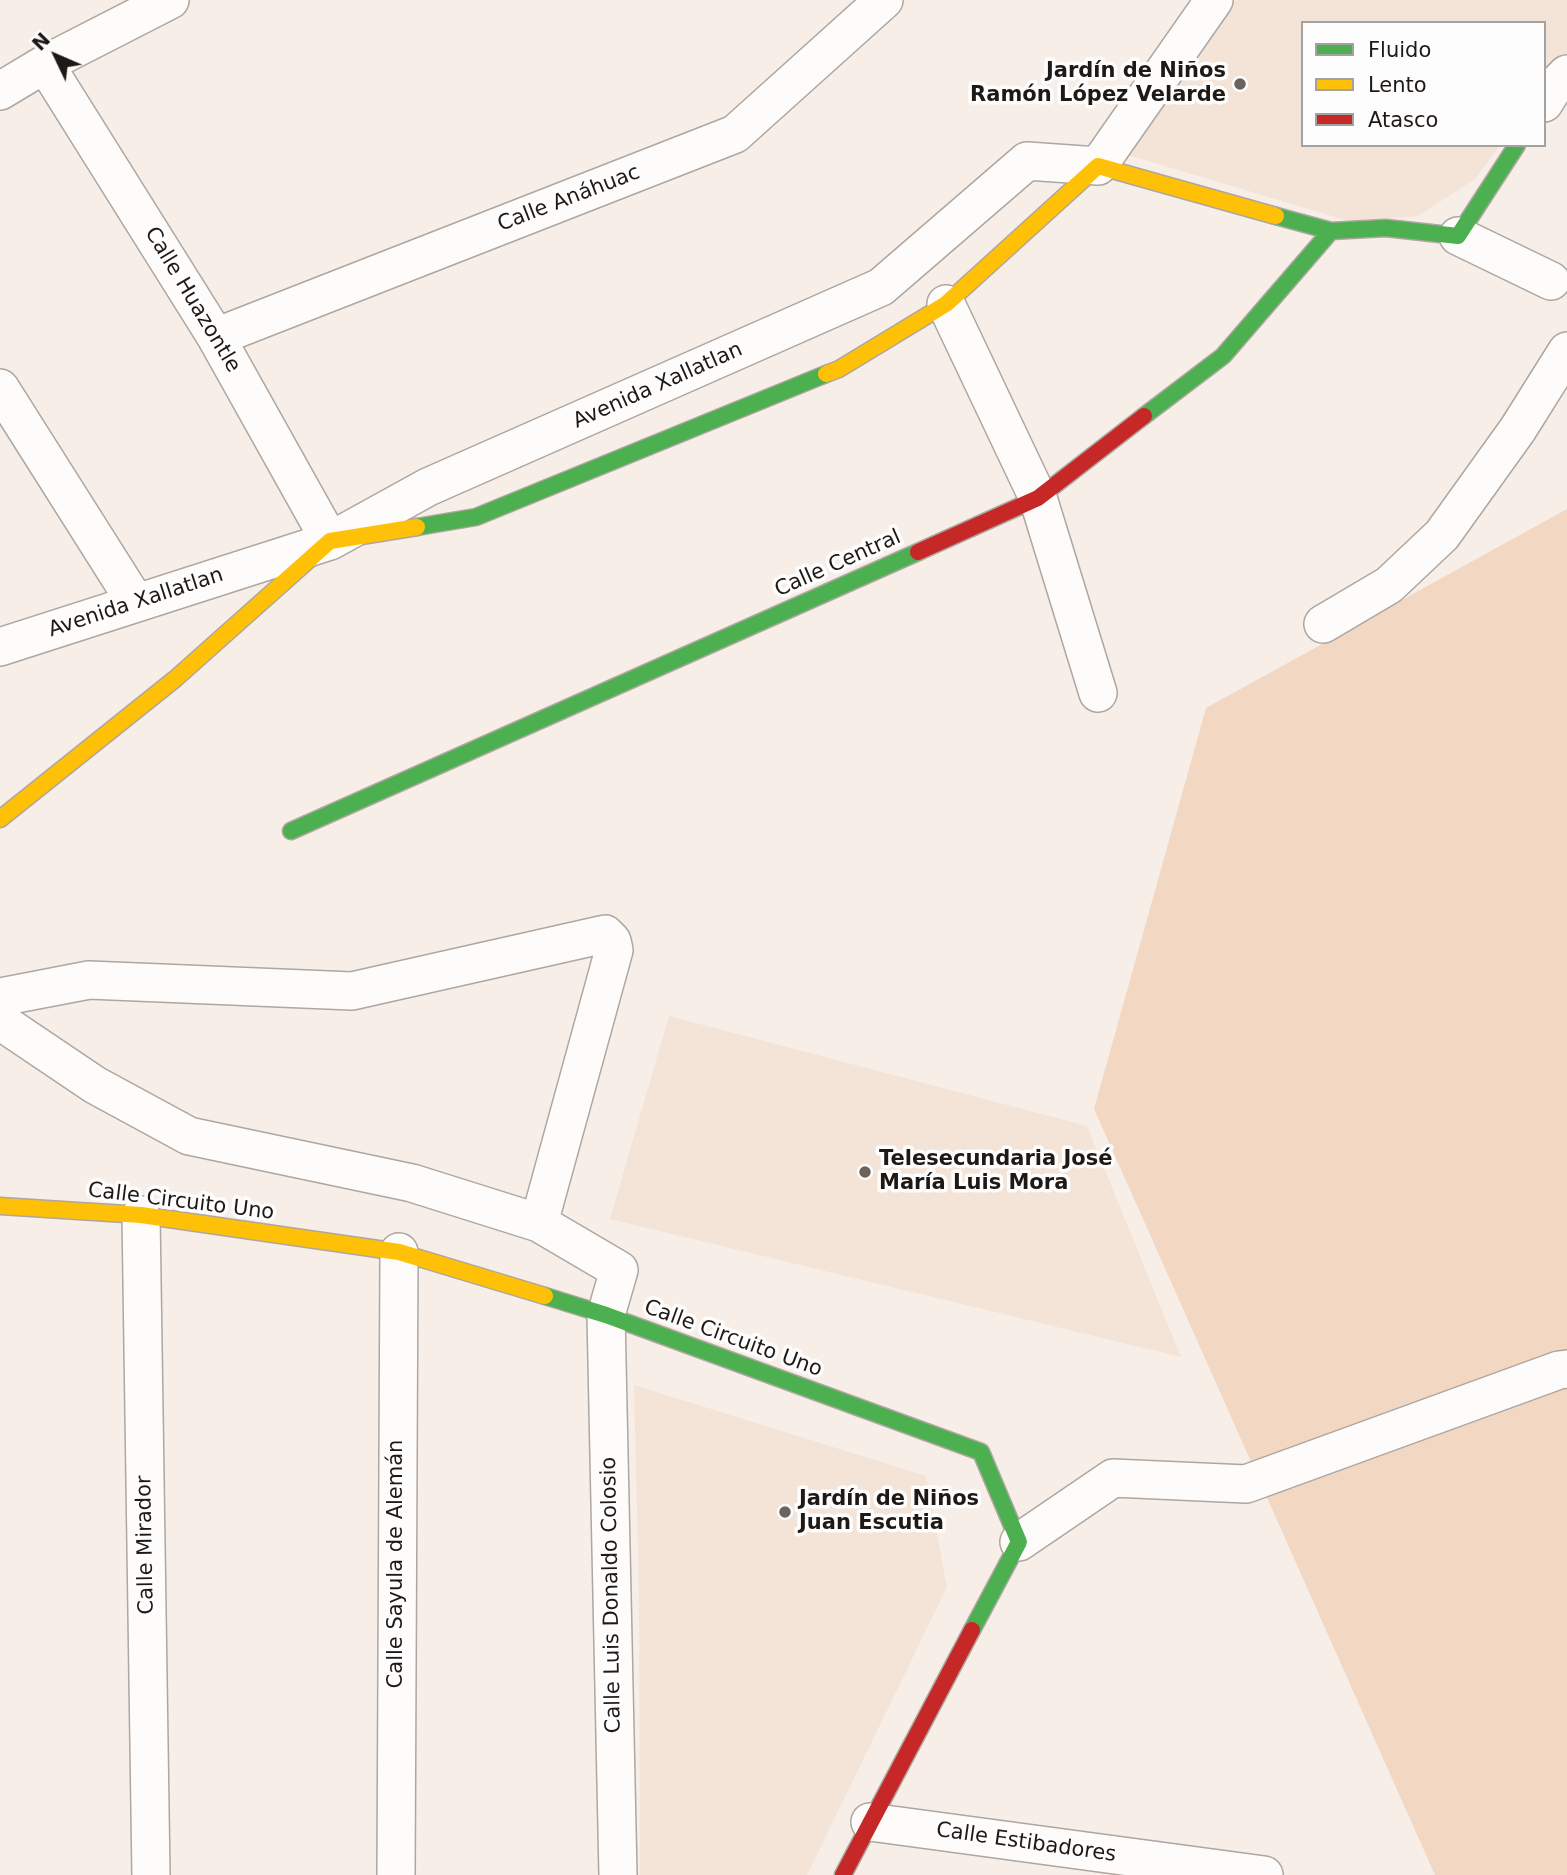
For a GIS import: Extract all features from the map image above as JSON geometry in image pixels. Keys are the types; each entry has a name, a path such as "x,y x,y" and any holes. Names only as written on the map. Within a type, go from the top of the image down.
{"street":[{"path":"0,91 45,64 170,0"},
{"name":"Calle Anáhuac","path":"216,337 735,134 884,0"},
{"path":"0,819 175,679 330,541 476,517 839,369 946,304 1098,166 1214,0"},
{"name":"Calle Huazontle","path":"45,64 216,337 330,541"},
{"path":"1546,100 1567,74"},
{"path":"1458,236 1516,147"},
{"name":"Avenida Xallatlan","path":"0,647 330,541 428,488 881,287 1027,160 1098,166"},
{"path":"1098,166 1331,231 1386,228 1458,236 1551,281"},
{"name":"Calle Central","path":"291,831 1038,498 1223,356 1331,231"},
{"path":"881,287 892,336"},
{"path":"946,304 1038,498 1098,693"},
{"path":"1323,624 1389,585 1442,535 1518,429 1567,351"},
{"path":"0,388 136,603"},
{"path":"0,997 89,980 352,990 605,934 612,941 614,950 539,1223 412,1183 190,1136 95,1085 0,1021"},
{"name":"Calle Circuito Uno","path":"0,1206 141,1215 399,1252 606,1315 981,1452 1019,1542"},
{"name":"Calle Mirador","path":"141,1215 151,1875"},
{"name":"Calle Luis Donaldo Colosio","path":"539,1223 619,1270 606,1315 618,1875"},
{"name":"Calle Sayula de Alemán","path":"396,1875 399,1252"},
{"path":"843,1875 1019,1542 1113,1478 1246,1484 1559,1370 1567,1370"},
{"name":"Calle Estibadores","path":"870,1822 1264,1875"}],"shaded area":[{"name":"Jardín de Niños Ramón López Velarde","path":"1236,0 1567,0 1567,53 1546,83 1546,21 1301,21 1301,147 1499,147 1475,179 1418,216 1349,221 1128,155"},
{"path":"1567,509 1567,1875 1435,1875 1094,1109 1206,708"},
{"name":"Telesecundaria José María Luis Mora","path":"669,1016 1087,1126 1181,1357 610,1219"},
{"path":"634,1385 926,1476 947,1587 807,1875 640,1875 639,1590"}],"traffic: fast":[{"path":"1276,216 1331,231 1386,228 1458,236 1516,147"},
{"path":"1144,416 1223,356 1331,231"},
{"path":"417,527 476,517 826,374"},
{"path":"291,831 918,552"},
{"path":"545,1296 606,1315 981,1452 1019,1542 972,1630"}],"traffic: slow":[{"path":"826,374 839,369 946,304 1098,166 1276,216"},
{"path":"0,819 175,679 330,541 417,527"},
{"path":"0,1206 141,1215 399,1252 545,1296"}],"traffic: jam":[{"path":"918,552 1038,498 1144,416"},
{"path":"843,1875 972,1630"}],"place":[{"name":"Jardín de Niños Ramón López Velarde","path":"1240,84"},
{"name":"Telesecundaria José María Luis Mora","path":"865,1172"},
{"name":"Jardín de Niños Juan Escutia","path":"785,1512"}]}
